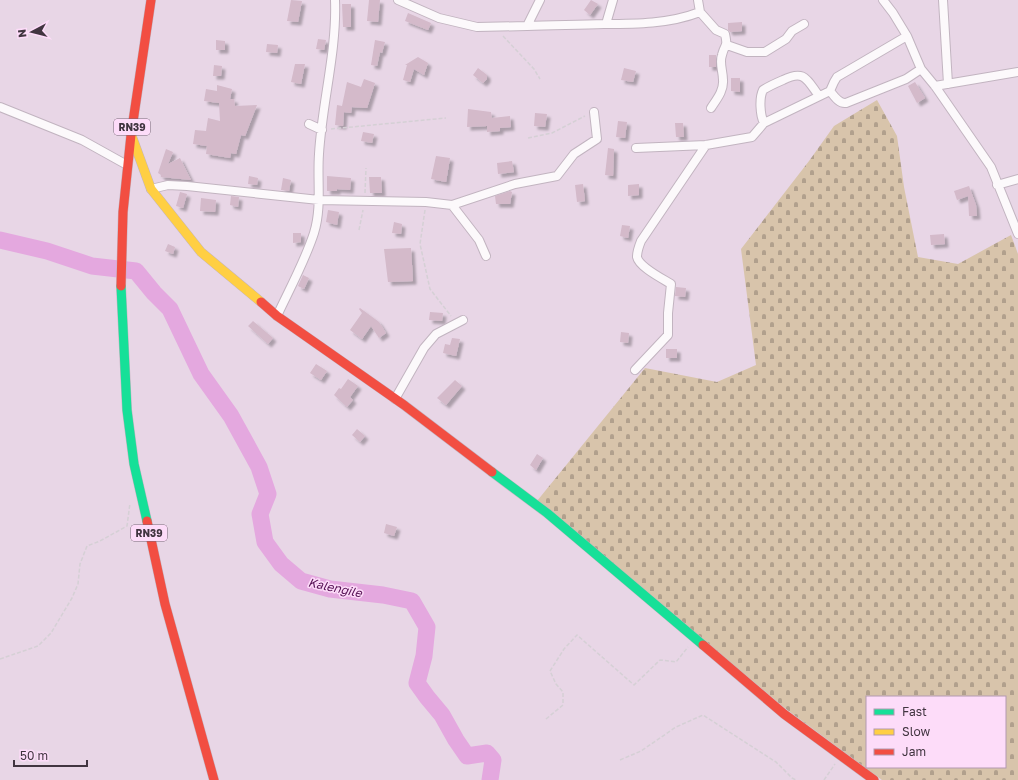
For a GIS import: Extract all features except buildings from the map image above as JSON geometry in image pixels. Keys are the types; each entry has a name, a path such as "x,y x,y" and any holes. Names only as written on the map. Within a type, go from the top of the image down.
{"main road":[{"name":"RN39","path":"151,0 127,165 121,254 127,410 134,464 165,604 214,780"},
{"path":"131,135 151,189 201,252 277,316 395,399 547,514 784,714 874,780"}],"street":[{"path":"277,316 314,233 319,206 319,161 334,33 335,0"},
{"path":"398,0 439,18 477,27 606,24 626,25 677,20 700,12"},
{"path":"528,26 540,0"},
{"path":"606,24 613,0"},
{"path":"698,0 700,12 716,30 724,34 727,45 722,55 721,70 723,80 721,92 711,108"},
{"path":"883,0 907,36 921,69 935,86 991,167 1018,234"},
{"path":"942,0 948,84"},
{"path":"727,45 747,52 765,52 786,39 792,31 804,24"},
{"path":"636,148 706,145 752,137 764,123 830,91 838,77 907,36"},
{"path":"830,91 843,104 906,79 921,69"},
{"path":"935,86 1018,72"},
{"path":"764,123 761,110 763,90 790,76 798,75 805,78 819,96"},
{"path":"0,107 82,140 127,165"},
{"path":"151,189 168,185 187,186 319,200 426,202 452,205 515,184 557,176 574,154 597,139 594,112"},
{"path":"309,124 322,130"},
{"path":"635,370 668,335 668,312 671,284 641,264 637,258 637,251 641,241 706,145"},
{"path":"997,185 1018,179"},
{"path":"452,205 479,240 486,256"},
{"path":"395,399 424,348 436,334 463,320"}],"path":[{"path":"494,26 534,69 540,79"},
{"path":"528,138 552,133 594,112"},
{"path":"322,130 446,118"},
{"path":"426,202 420,244 430,288 452,318 463,320"},
{"path":"0,659 38,646 51,633 72,598 78,584 80,564 87,546 100,541 127,526 130,503"},
{"path":"546,719 563,705 563,692 556,684 550,670 564,649 577,635 634,685 660,660 676,662 694,639"},
{"path":"620,760 641,751 676,727 703,715 776,762 796,780"},
{"path":"824,780 840,755"}],"green space":[{"path":"877,100 897,136 904,187 918,257 958,264 1011,235 1018,254 1018,780 882,780 786,709 537,501 645,368 717,382 756,365 741,249 834,126"}],"waterway":[{"name":"Kalengile","path":"0,240 47,251 92,266 136,271 154,293 170,309 201,374 231,416 259,467 268,494 260,514 265,542 281,564 301,581 330,589 383,595 412,601 427,627 424,656 417,683 442,715 467,756 487,753 493,760 490,780"}],"traffic: fast":[{"path":"121,286 127,410 134,464 147,521"},
{"path":"492,472 547,513 703,645"}],"traffic: slow":[{"path":"132,137 151,189 201,252 261,302"}],"traffic: jam":[{"path":"121,286 123,212 131,135 151,0"},
{"path":"261,302 277,316 404,405 492,472"},
{"path":"147,521 165,604 214,780"},
{"path":"703,645 784,714 874,780"}]}
